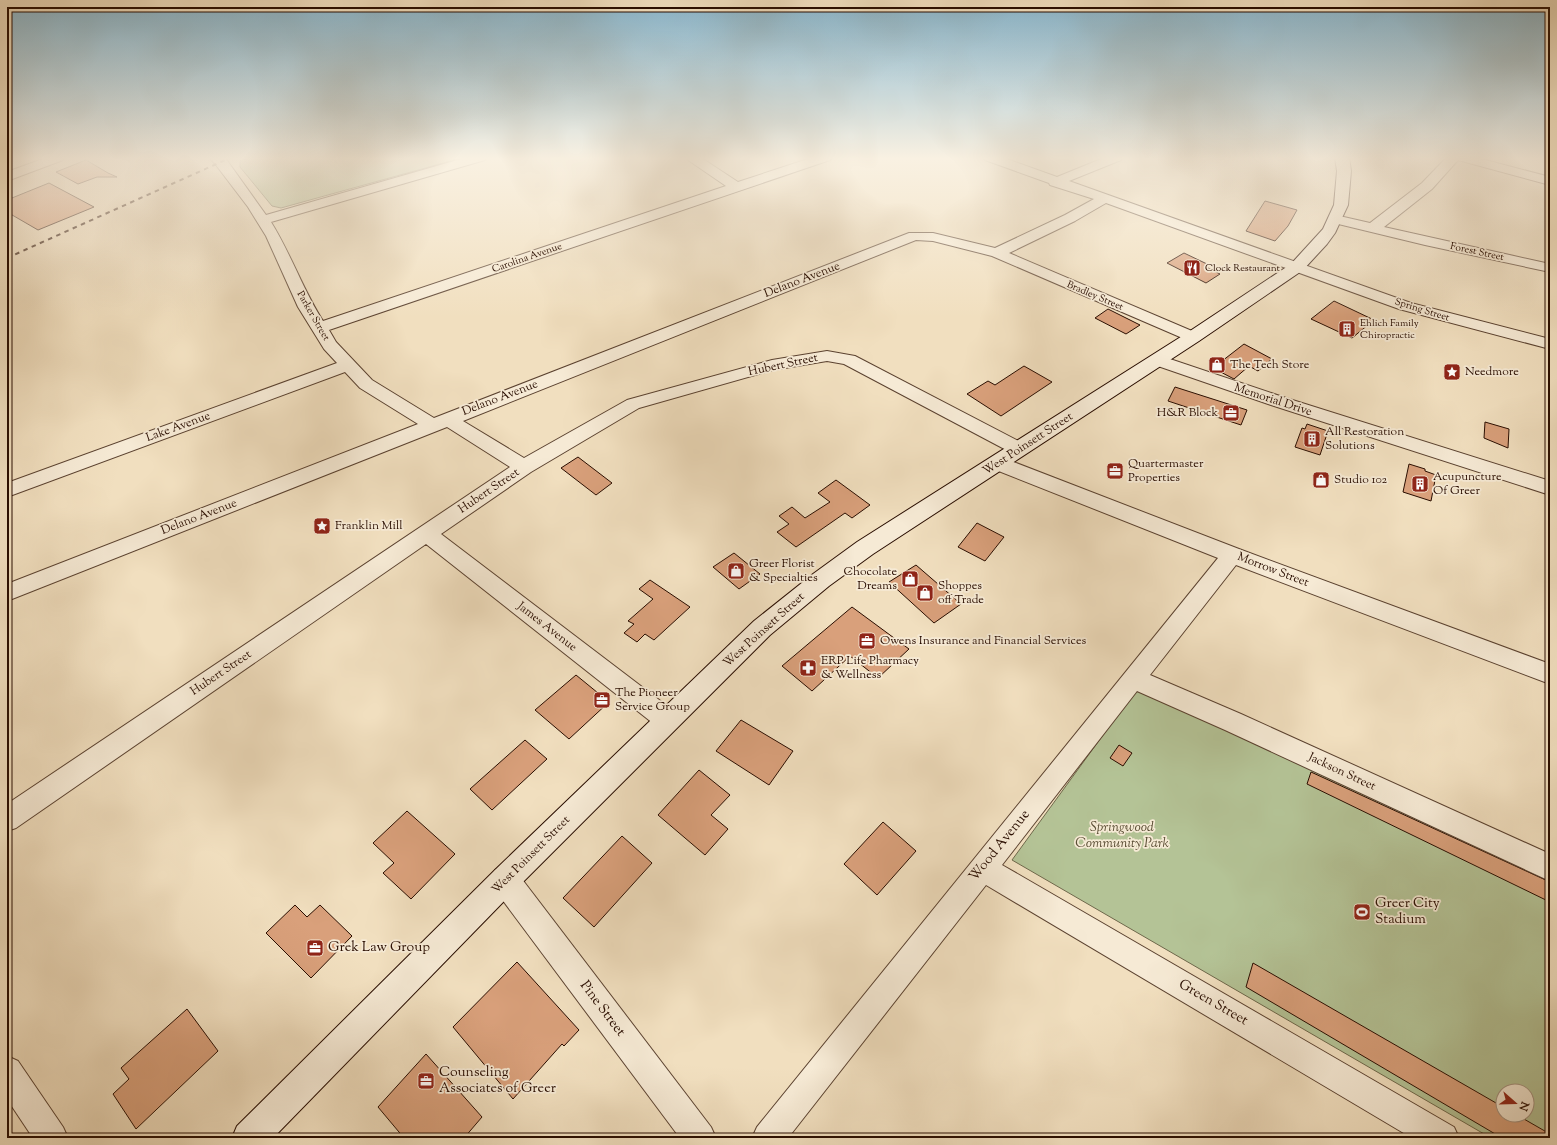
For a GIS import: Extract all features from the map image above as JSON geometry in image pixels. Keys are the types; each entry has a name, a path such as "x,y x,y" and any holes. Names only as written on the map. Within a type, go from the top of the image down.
{"main road":[{"name":"West Poinsett Street","path":"249,1138 505,880 762,628 821,580 865,548 1275,283 1297,267 1322,241 1330,230 1338,210"}],"street":[{"name":"Parker Street","path":"256,210 273,236 306,307 319,328 330,345 366,384 524,467"},
{"path":"263,220 296,210"},
{"name":"Carolina Avenue","path":"319,328 667,210"},
{"path":"997,253 1084,210"},
{"name":"Spring Street","path":"1136,210 1435,315 1550,344"},
{"path":"1373,228 1396,210"},
{"name":"Forest Street","path":"1335,219 1419,240 1550,268"},
{"name":"Delano Avenue","path":"7,593 914,236 933,237 997,253"},
{"name":"Bradley Street","path":"997,253 1193,337"},
{"name":"Hubert Street","path":"7,819 524,467 632,404 772,365 827,356 848,360 1019,449"},
{"name":"Memorial Drive","path":"1158,360 1277,401 1550,488"},
{"name":"Lake Avenue","path":"7,490 348,365"},
{"name":"Morrow Street","path":"998,463 1232,555 1550,674"},
{"name":"James Avenue","path":"426,533 667,720"},
{"name":"Wood Avenue","path":"768,1138 1232,555"},
{"name":"Jackson Street","path":"1134,679 1233,722 1550,868"},
{"name":"Green Street","path":"982,869 1012,885 1443,1138"},
{"name":"Pine Street","path":"505,880 700,1138"},
{"path":"7,1072 52,1138"}],"green space":[{"name":"Greer City Stadium","path":"1138,687 1550,877 1550,1138 1491,1138 1012,860"}],"building":[{"path":"7,210 86,210 38,230 7,212"},
{"path":"1259,210 1297,210 1288,226 1275,241 1246,231"},
{"name":"Clock Restaurant","path":"1184,253 1207,264 1204,266 1220,274 1206,283 1167,263"},
{"name":"Ehlich Family Chiropractic","path":"1334,301 1374,320 1352,338 1311,319"},
{"path":"1108,309 1140,325 1126,334 1095,318"},
{"path":"1244,344 1272,359 1258,371 1249,366 1234,379 1213,368"},
{"path":"1024,366 1052,382 1001,416 967,394 988,381 995,385"},
{"path":"1175,387 1247,410 1241,425 1168,401"},
{"path":"1485,422 1509,429 1508,448 1484,438"},
{"name":"All Restoration Solutions","path":"1307,424 1328,431 1320,455 1295,447 1302,428 1305,429"},
{"path":"578,457 612,483 596,495 561,468"},
{"name":"Acupuncture Of Greer","path":"1409,464 1425,469 1425,471 1436,475 1431,501 1403,492"},
{"path":"836,480 870,505 852,518 845,513 796,547 777,532 789,524 779,516 792,507 805,518 830,502 818,493"},
{"path":"977,523 1004,537 985,561 958,547"},
{"name":"Greer Florist & Specialties","path":"734,553 760,574 739,589 713,567"},
{"name":"Shoppes off Trade","path":"916,565 961,604 934,623 889,582"},
{"path":"650,580 690,607 654,640 645,634 637,642 624,633 634,624 628,621 653,599 639,589"},
{"path":"852,607 909,649 878,678 850,656 812,691 782,666"},
{"path":"576,675 609,702 569,739 535,710"},
{"path":"741,720 793,751 769,785 716,751"},
{"path":"525,740 547,759 492,810 470,789"},
{"path":"1119,745 1132,753 1123,766 1110,758"},
{"path":"699,770 730,795 711,815 728,829 705,855 658,815"},
{"path":"1311,772 1550,882 1550,902 1307,784"},
{"path":"407,811 455,854 411,899 383,873 394,863 373,843"},
{"path":"883,822 916,851 877,895 844,864"},
{"path":"622,836 652,863 594,927 563,898"},
{"path":"295,905 307,917 320,905 352,936 311,978 266,933"},
{"path":"517,962 579,1030 564,1046 562,1044 513,1099 453,1027"},
{"path":"1253,963 1495,1102 1495,1123 1531,1123 1550,1134 1550,1138 1502,1138 1246,987"},
{"path":"187,1009 218,1051 136,1129 113,1094 129,1079 121,1068"},
{"name":"Counseling Associates of Greer","path":"426,1054 482,1117 464,1138 404,1138 378,1107"}],"railway":[{"path":"7,258 113,210"}],"place":[{"name":"Clock Restaurant","path":"1192,268"},
{"name":"Ehlich Family Chiropractic","path":"1347,329"},
{"name":"The Tech Store","path":"1217,365"},
{"name":"Needmore","path":"1452,372"},
{"name":"H&R Block","path":"1231,413"},
{"name":"All Restoration Solutions","path":"1312,439"},
{"name":"Quartermaster Properties","path":"1115,471"},
{"name":"Studio 102","path":"1321,480"},
{"name":"Acupuncture Of Greer","path":"1420,484"},
{"name":"Franklin Mill","path":"322,526"},
{"name":"Greer Florist & Specialties","path":"736,571"},
{"name":"Chocolate Dreams","path":"910,579"},
{"name":"Shoppes off Trade","path":"925,593"},
{"name":"Owens Insurance and Financial Services","path":"867,641"},
{"name":"ERP Life Pharmacy & Wellness","path":"808,668"},
{"name":"The Pioneer Service Group","path":"602,700"},
{"name":"Greer City Stadium","path":"1362,912"},
{"name":"Grek Law Group","path":"315,948"},
{"name":"Counseling Associates of Greer","path":"426,1081"}],"park label":[{"name":"Springwood Community Park","path":"1122,836"}]}
